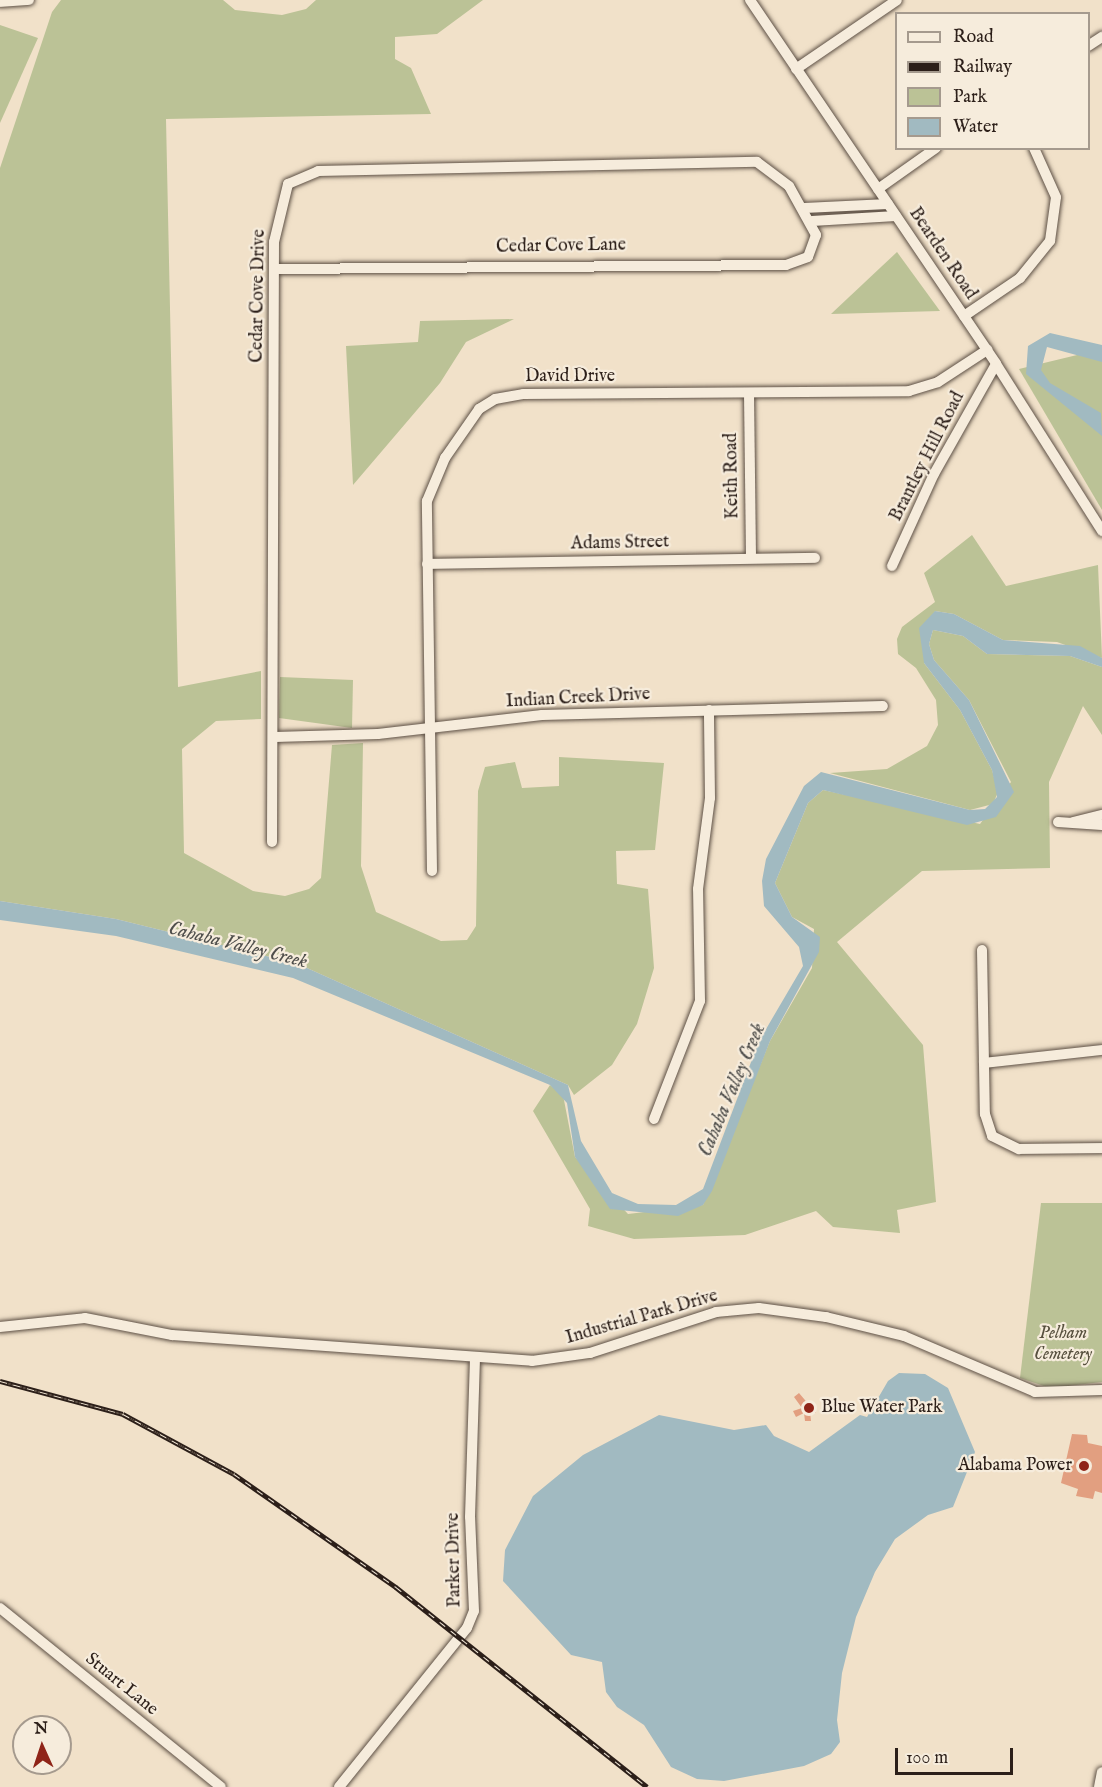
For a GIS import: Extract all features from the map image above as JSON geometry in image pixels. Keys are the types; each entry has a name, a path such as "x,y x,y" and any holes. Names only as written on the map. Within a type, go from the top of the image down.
{"street":[{"path":"0,2 29,0"},
{"name":"Bearden Road","path":"750,0 987,350 1102,531"},
{"path":"796,69 897,0"},
{"path":"878,189 933,150"},
{"path":"964,316 1027,272 1050,241 1056,197 1035,150"},
{"name":"Cedar Cove Drive","path":"272,842 275,737 274,269 283,193 296,177 318,171 757,162 782,177 812,221"},
{"path":"804,208 888,204"},
{"path":"812,221 896,216"},
{"name":"Cedar Cove Lane","path":"274,269 786,265 812,252 816,235 812,221"},
{"name":"David Drive","path":"432,871 427,501 434,480 470,418 489,402 523,394 909,391 938,382 987,350"},
{"name":"Brantley Hill Road","path":"892,566 934,474 996,364"},
{"name":"Keith Road","path":"749,393 751,558"},
{"name":"Adams Street","path":"427,564 815,558"},
{"name":"Indian Creek Drive","path":"275,737 429,728 542,715 883,706"},
{"path":"654,1119 700,1001 698,889 711,798 709,710"},
{"path":"1073,822 1102,815"},
{"path":"1058,822 1102,825"},
{"path":"982,950 986,1122 992,1144 1019,1149 1102,1148"},
{"path":"984,1063 1102,1050"},
{"name":"Industrial Park Drive","path":"0,1328 85,1318 172,1335 475,1358 575,1357 701,1316 759,1308 826,1317 904,1336 1035,1392 1102,1390"},
{"name":"Parker Drive","path":"339,1787 467,1628 474,1611 470,1504 475,1358"},
{"name":"Stuart Lane","path":"0,1608 221,1787"},
{"path":"1099,1787 1102,1772"}],"green space":[{"path":"61,0 223,0 235,10 282,15 306,9 316,0 483,0 437,34 395,37 395,59 411,68 431,114 166,119 178,687 261,671 261,719 216,721 182,749 184,853 253,891 285,896 309,889 321,878 332,745 363,743 361,866 376,912 441,941 467,940 476,926 478,791 485,767 515,762 522,788 559,786 559,757 664,763 655,850 616,851 617,884 648,889 654,968 637,1024 612,1065 574,1095 568,1085 298,964 116,919 0,901 0,168 52,12"},
{"path":"0,25 38,38 0,123"},
{"path":"897,252 940,311 831,314"},
{"path":"514,319 466,342 440,383 353,485 346,346 418,342 420,321"},
{"path":"1102,349 1102,510 1019,369"},
{"path":"972,535 1006,586 1098,565 1102,658 1057,642 1003,640 954,614 935,611 924,663 960,710 992,770 998,792 993,804 970,810 830,773 887,769 927,746 938,725 936,700 916,668 898,654 897,639 902,627 935,602 924,573"},
{"path":"933,630 963,636 987,654 1070,656 1102,667 1102,735 1083,706 1049,782 1050,868 922,871 837,942 923,1045 936,1202 897,1210 900,1233 833,1227 816,1211 745,1235 634,1239 588,1226 590,1209 533,1111 550,1085 563,1095 575,1157 628,1214 703,1205 770,1041 812,968 814,929 792,917 775,883 808,803 823,790 980,824 1011,782 969,700 934,660 929,644"},
{"path":"280,677 353,680 352,728 279,718"},
{"name":"Pelham Cemetery","path":"1041,1203 1102,1203 1102,1382 1050,1388 1020,1378"}],"water":[{"path":"1050,333 1102,345 1102,362 1047,347 1041,370 1050,383 1101,413 1102,436 1026,374 1028,346"},
{"path":"935,611 954,614 1003,640 1080,646 1102,658 1102,667 1070,656 987,654 963,636 933,630 929,644 934,660 969,700 1014,792 996,817 967,825 823,790 808,803 775,883 792,917 820,937 819,952 770,1041 712,1191 703,1205 678,1216 610,1209 575,1157 567,1103 550,1085 293,978 116,936 0,920 0,901 116,919 298,964 568,1085 581,1141 612,1193 638,1204 676,1205 703,1189 759,1041 803,966 799,947 764,906 762,881 766,859 804,786 821,772 970,810 985,809 997,797 992,770 960,710 924,663 919,628"},
{"name":"Blue Water Park","path":"899,1373 925,1374 948,1388 975,1452 953,1507 928,1515 895,1539 875,1572 856,1617 842,1673 837,1720 840,1742 831,1754 804,1766 724,1781 697,1779 671,1767 644,1725 617,1707 606,1692 602,1662 571,1655 503,1581 505,1550 533,1496 583,1455 659,1415 734,1430 766,1425 774,1436 809,1452 860,1415 867,1417 888,1381"}],"building":[{"name":"Blue Water Park","path":"799,1393 816,1413 810,1412 811,1421 805,1421 804,1413 796,1417 793,1411 802,1408 794,1397"},
{"name":"Alabama Power","path":"1072,1434 1087,1435 1088,1443 1102,1446 1102,1493 1095,1491 1093,1499 1076,1496 1078,1489 1061,1483"}],"railway":[{"path":"0,1381 123,1414 234,1474 396,1587 647,1787"}],"place":[{"name":"Blue Water Park","path":"809,1408"},
{"name":"Alabama Power","path":"1084,1466"}],"water label":[{"name":"Cahaba Valley Creek","path":"238,945"},
{"name":"Cahaba Valley Creek","path":"732,1090"}]}
